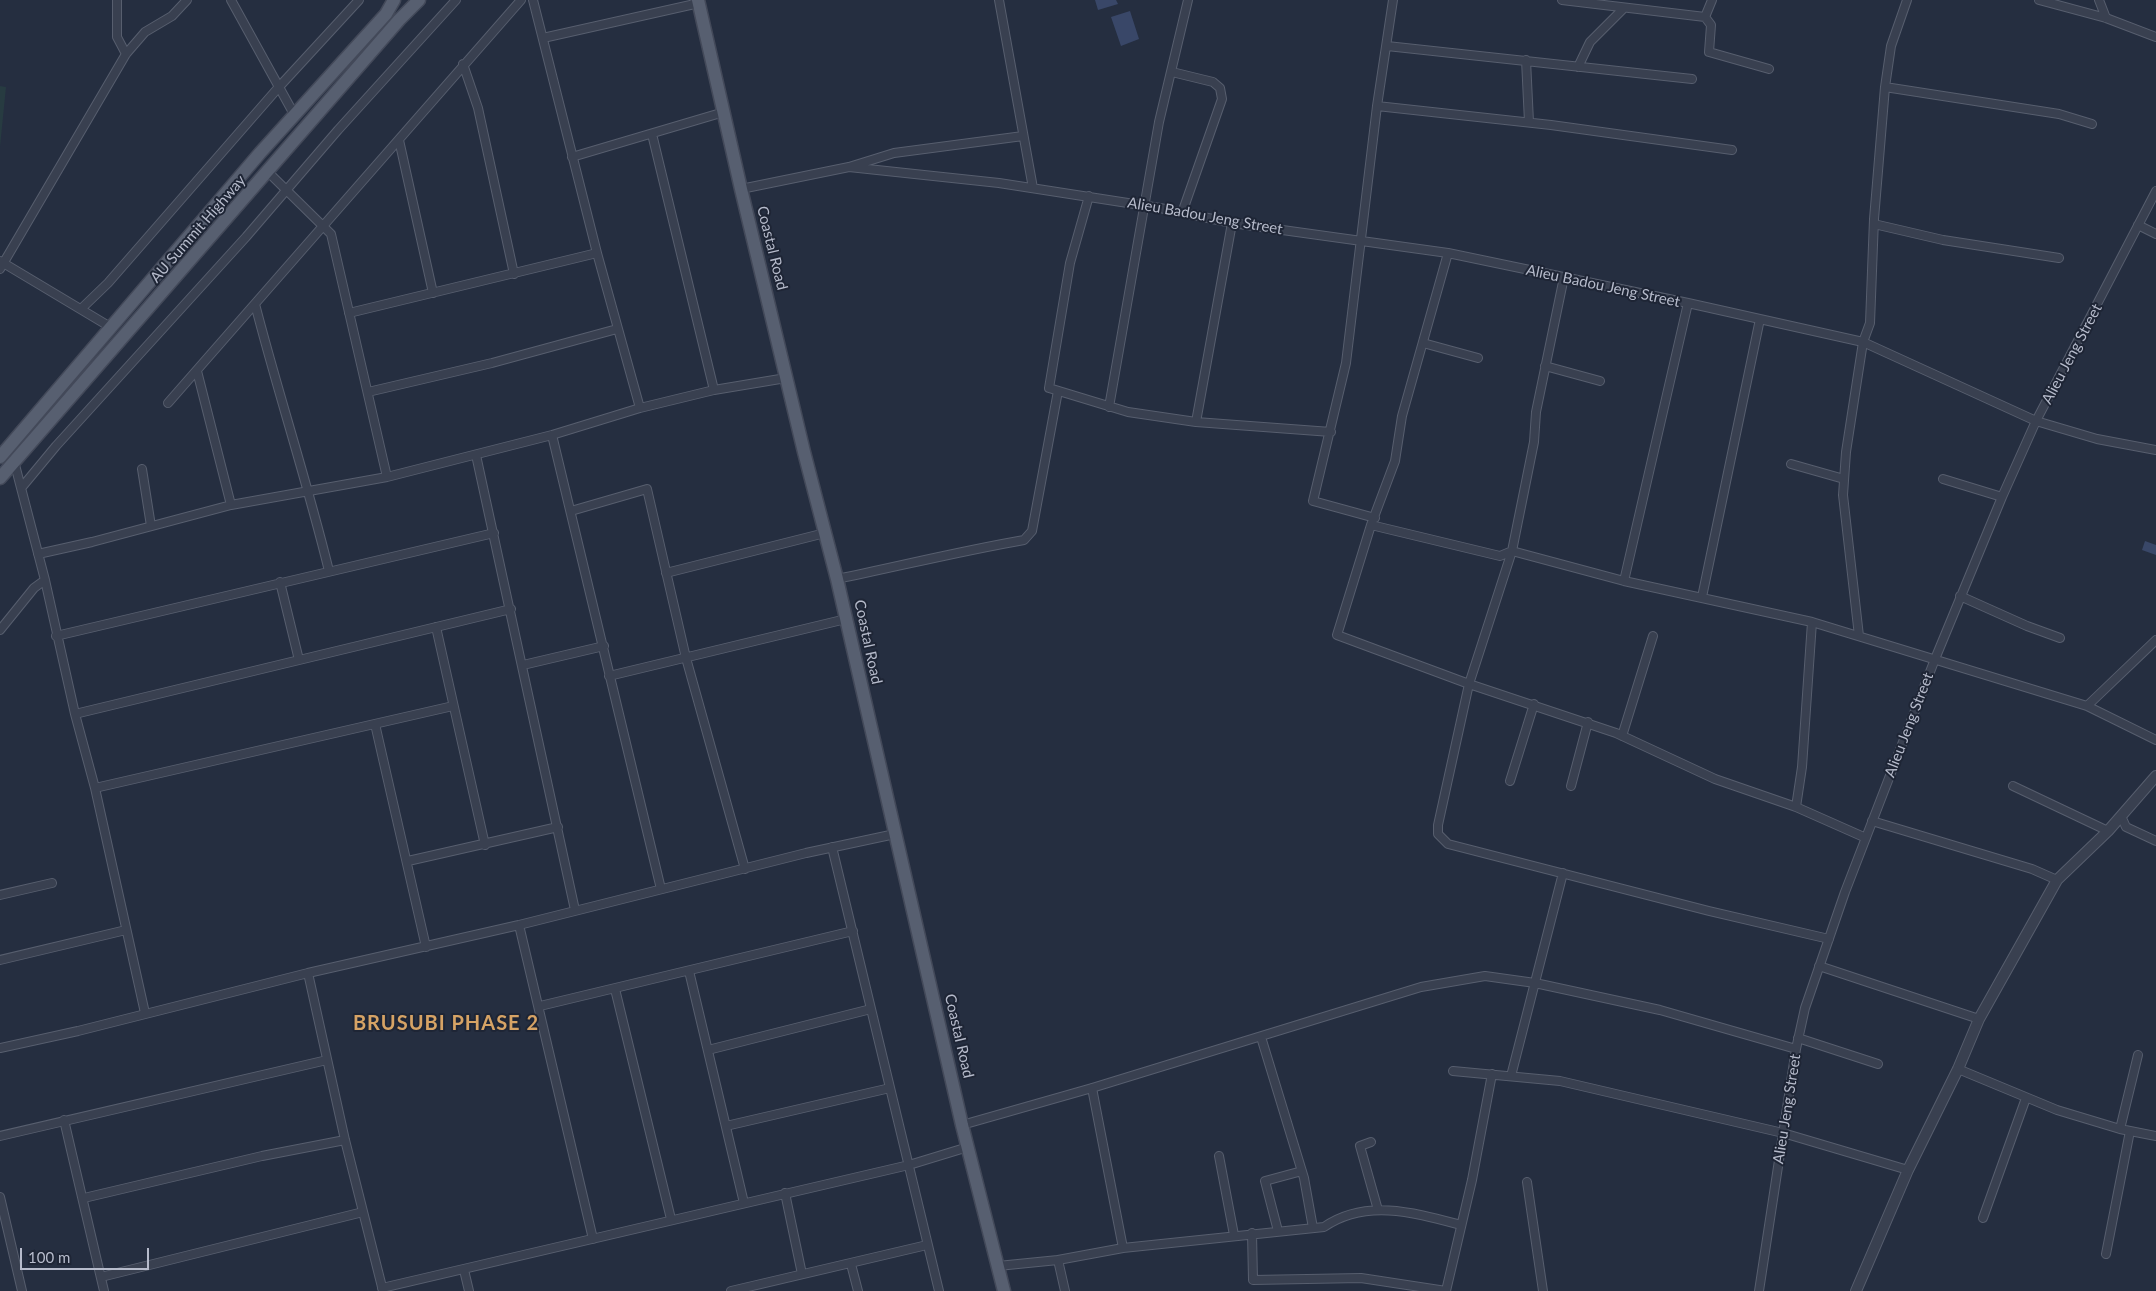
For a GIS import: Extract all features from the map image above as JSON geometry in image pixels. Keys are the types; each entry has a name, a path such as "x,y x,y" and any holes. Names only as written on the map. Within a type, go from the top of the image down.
{"main road":[{"name":"AU Summit Highway","path":"0,457 260,153 386,14 394,0"},
{"path":"386,14 398,0"},
{"path":"399,20 415,0"},
{"name":"AU Summit Highway","path":"0,478 399,20 419,0"},
{"name":"Coastal Road","path":"699,1 786,378 837,578 962,1125 1004,1291"}],"street":[{"path":"117,0 117,37 126,54"},
{"path":"112,328 2,264 126,54 145,32 172,16 187,0"},
{"path":"230,0 295,116"},
{"path":"82,309 108,283 278,88 359,0"},
{"path":"22,487 56,446 288,190 338,130 456,0"},
{"path":"168,403 521,0"},
{"path":"533,0 597,253 640,408"},
{"path":"999,0 1033,188"},
{"path":"1109,407 1159,122 1188,0"},
{"path":"1393,0 1377,106 1346,363 1313,501 1373,522 1500,556 1512,551 1624,581 1812,622 2087,706 2156,740"},
{"path":"1562,0 1705,17 1711,25 1709,52 1769,69"},
{"path":"1705,17 1712,0"},
{"path":"1859,636 1843,495 1846,452 1863,342 1870,323 1874,224 1885,87 1891,46 1907,0"},
{"path":"2039,0 2106,18 2156,37"},
{"path":"2099,0 2106,18"},
{"path":"543,38 699,1"},
{"path":"1578,66 1590,42 1624,8"},
{"path":"1387,46 1692,79"},
{"path":"1526,60 1529,122"},
{"path":"463,64 478,108 514,274"},
{"path":"1172,72 1213,82 1220,88 1222,99 1182,213"},
{"path":"1885,87 2059,114 2092,124"},
{"path":"1377,106 1529,122 1732,150"},
{"path":"572,157 724,112"},
{"path":"652,134 714,390"},
{"path":"741,189 849,167 894,153 1024,136"},
{"path":"400,140 433,293"},
{"name":"Alieu Badou Jeng Street","path":"849,167 1089,196 1232,223 1448,253 1688,303 1863,342 2036,421 2097,439 2156,450"},
{"path":"268,172 331,234 387,477"},
{"name":"Alieu Jeng Street","path":"1759,1291 1798,1038 1805,1008 1819,966 1872,821 1935,659 2002,498 2036,421 2156,191"},
{"path":"1089,196 1070,263 1049,388 1128,412 1196,422 1330,432"},
{"path":"1196,422 1232,223"},
{"path":"1874,224 1943,240 2059,258"},
{"path":"2138,225 2156,234"},
{"path":"349,313 597,253"},
{"path":"1448,253 1402,416 1395,461 1373,522 1337,635 1469,684 1588,722 1715,779 1796,807 1866,838"},
{"path":"1564,277 1536,412 1534,442 1512,551 1469,684 1438,834 1448,844 1709,911 1829,939"},
{"path":"1624,581 1688,303"},
{"path":"255,304 279,398 310,490 329,571"},
{"path":"1702,597 1760,319"},
{"path":"368,392 492,363 617,329"},
{"path":"1424,343 1478,358"},
{"path":"1545,366 1600,381"},
{"path":"196,371 231,505"},
{"path":"38,554 231,505 387,477 552,435 640,408 714,390 786,378"},
{"path":"837,578 930,560 953,552 1024,540 1029,536 1032,531 1058,391"},
{"path":"552,435 661,888"},
{"path":"476,455 575,910"},
{"path":"14,461 45,580 56,636 75,714 95,788 145,1013"},
{"path":"1791,464 1844,479"},
{"path":"142,468 151,526"},
{"path":"1942,480 2002,498"},
{"path":"571,511 647,489 686,658 745,869"},
{"path":"56,636 494,532"},
{"path":"666,574 825,534"},
{"path":"0,630 34,588 45,580"},
{"path":"280,582 299,660"},
{"path":"1960,596 2027,626 2060,638"},
{"path":"75,714 511,609"},
{"path":"609,676 846,619"},
{"path":"1796,807 1802,767 1812,622"},
{"path":"436,627 485,845"},
{"path":"1622,736 1654,636"},
{"path":"2087,706 2156,640"},
{"path":"523,666 604,646"},
{"path":"1510,781 1534,704"},
{"path":"95,788 454,706"},
{"path":"1571,786 1578,763 1577,757 1588,722"},
{"path":"375,724 408,861 426,947"},
{"path":"1856,1291 1908,1170 1958,1069 1978,1019 2057,880 2108,831 2156,776"},
{"path":"2012,786 2108,831"},
{"path":"2121,816 2126,827 2156,841"},
{"path":"1872,821 2032,870 2057,880"},
{"path":"408,861 558,827"},
{"path":"0,1048 308,973 519,925 661,888 832,847 895,834"},
{"path":"832,847 939,1291"},
{"path":"1511,1076 1563,873"},
{"path":"0,895 52,883"},
{"path":"519,925 540,1006 593,1239"},
{"path":"0,960 126,930"},
{"path":"540,1006 853,931"},
{"path":"1819,966 1978,1019"},
{"path":"690,971 744,1203"},
{"path":"308,973 345,1140 383,1290 670,1219 908,1165 968,1147"},
{"path":"962,1125 1262,1037 1421,987 1485,976 1535,983 1660,1010 1796,1049"},
{"path":"615,989 670,1219"},
{"path":"708,1050 871,1009"},
{"path":"1262,1037 1302,1171 1313,1228"},
{"path":"1798,1038 1878,1064"},
{"path":"2120,1128 2138,1055"},
{"path":"0,1136 327,1060"},
{"path":"1958,1069 2057,1110 2156,1136"},
{"path":"1453,1070 1560,1081 1783,1134 1908,1170"},
{"path":"1252,1233 1253,1280 1361,1278 1446,1291 1492,1074"},
{"path":"726,1126 890,1088"},
{"path":"1092,1088 1123,1248"},
{"path":"1983,1218 2026,1098"},
{"path":"64,1120 84,1198 104,1291"},
{"path":"2106,1254 2130,1130"},
{"path":"84,1198 262,1156 345,1140"},
{"path":"1371,1142 1360,1146 1378,1210"},
{"path":"1219,1156 1234,1235"},
{"path":"1278,1231 1265,1180 1302,1171"},
{"path":"1527,1182 1543,1291"},
{"path":"785,1192 802,1274"},
{"path":"0,1197 22,1291"},
{"path":"998,1266 1058,1260 1123,1248 1252,1233 1324,1227 1337,1218 1372,1209 1422,1215 1461,1225"},
{"path":"101,1277 363,1212"},
{"path":"731,1291 927,1245"},
{"path":"1058,1260 1065,1291"},
{"path":"851,1264 858,1291"},
{"path":"464,1270 468,1291"}],"shaded area":[{"path":"0,86 6,87 0,147"}],"water":[{"path":"1095,0 1116,0 1118,4 1098,10"},
{"path":"1130,11 1139,39 1121,46 1111,17"},
{"path":"2145,541 2156,545 2156,555 2142,550"}],"district":[{"name":"BRUSUBI PHASE 2","path":"446,1024"}]}
